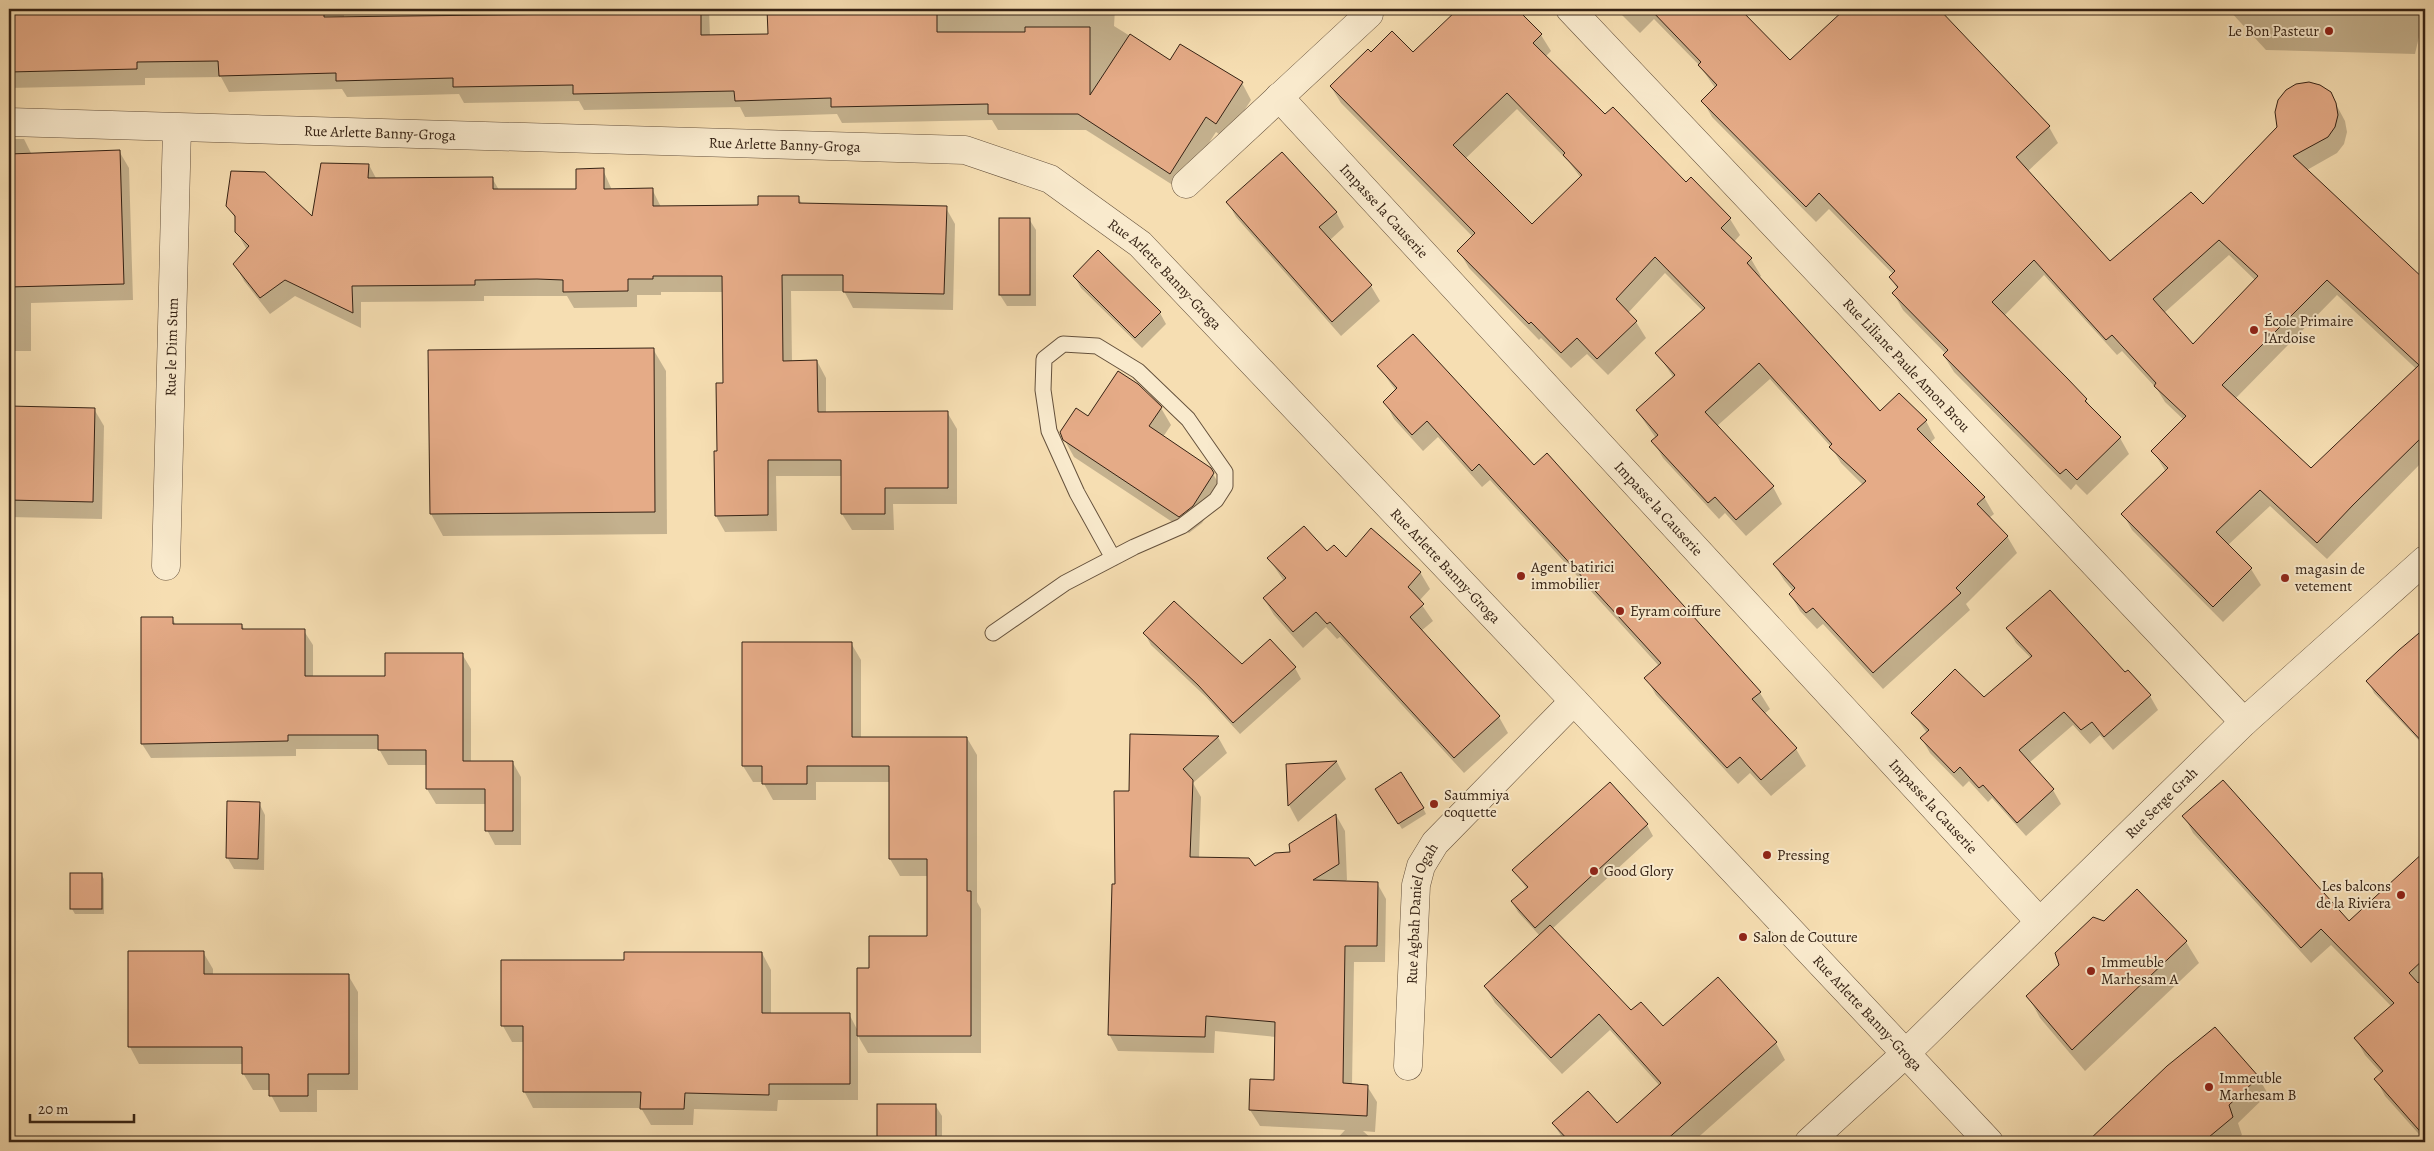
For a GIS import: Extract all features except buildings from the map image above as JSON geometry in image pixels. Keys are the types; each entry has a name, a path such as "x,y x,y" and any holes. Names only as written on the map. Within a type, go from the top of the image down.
{"street":[{"name":"Rue Liliane Paule Amon Brou","path":"1570,9 2244,722"},
{"path":"1186,184 1369,14"},
{"name":"Impasse la Causerie","path":"1279,97 2039,921"},
{"name":"Rue Arlette Banny-Groga","path":"9,122 965,150 1050,179 1140,244 1574,700 1988,1142"},
{"name":"Rue le Dim Sum","path":"166,566 177,128"},
{"name":"Rue Serge Grah","path":"1809,1142 1905,1054 2244,722 2425,560"},
{"name":"Rue Agbah Daniel Ogah","path":"1408,1066 1416,885 1422,866 1435,843 1574,700"}],"lane":[{"path":"993,633 1065,583 1182,526 1216,500 1225,486 1226,472 1188,419 1138,372 1097,346 1063,344 1044,359 1043,390 1049,431 1077,493 1113,558"}],"place":[{"name":"Le Bon Pasteur","path":"2329,31"},
{"name":"École Primaire l'Ardoise","path":"2254,330"},
{"name":"Agent batirici immobilier","path":"1521,576"},
{"name":"magasin de vetement","path":"2285,578"},
{"name":"Eyram coiffure","path":"1620,611"},
{"name":"Saummiya coquette","path":"1434,804"},
{"name":"Pressing","path":"1767,855"},
{"name":"Good Glory","path":"1594,871"},
{"name":"Les balcons de la Riviera","path":"2401,895"},
{"name":"Salon de Couture","path":"1743,937"},
{"name":"Immeuble Marhesam A","path":"2091,971"},
{"name":"Immeuble Marhesam B","path":"2209,1087"}]}
